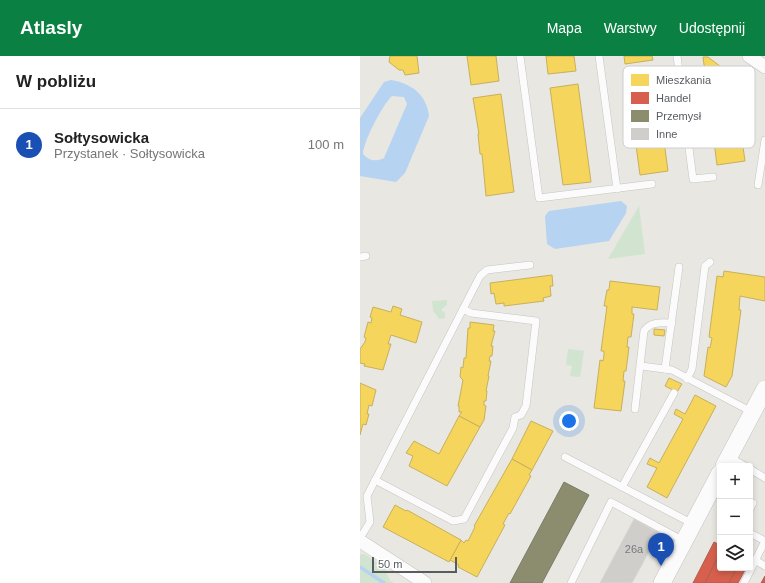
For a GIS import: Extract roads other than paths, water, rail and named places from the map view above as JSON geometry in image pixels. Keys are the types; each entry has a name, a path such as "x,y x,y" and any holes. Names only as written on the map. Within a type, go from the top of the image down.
{"street":[{"path":"749,56 765,67"},
{"path":"726,462 765,389"},
{"path":"662,583 717,479"},
{"path":"360,539 425,583"}],"lane":[{"path":"520,56 539,198 652,184"},
{"path":"599,56 618,189"},
{"path":"677,56 678,66"},
{"path":"758,185 765,140"},
{"path":"689,148 693,179 713,177"},
{"path":"688,379 692,369 705,266 710,262"},
{"path":"360,539 370,522 367,496 483,272 492,269 530,265"},
{"path":"665,369 679,267"},
{"path":"375,480 452,521 464,519 513,428 515,417 523,412 526,406 536,322 471,313 463,309"},
{"path":"635,409 644,331 648,326 655,323 672,323"},
{"path":"641,366 672,370 752,412"},
{"path":"622,487 674,393"},
{"path":"565,457 693,524"},
{"path":"753,471 765,478"},
{"path":"571,583 611,502 684,541"},
{"path":"744,583 765,541 753,535"},
{"path":"755,560 765,566"}],"water":[{"path":"391,80 405,84 417,91 425,102 429,116 405,173 396,182 360,176 360,118 384,82","holes":["392,96 404,97 407,104 384,158 378,160 368,158 363,154 364,148 379,115"]},
{"path":"621,201 627,206 626,213 609,241 555,249 547,244 545,216 549,211"}],"waterway":[{"path":"360,567 384,583"}],"place":[{"name":"Sołtysowicka","path":"661,566"}]}
